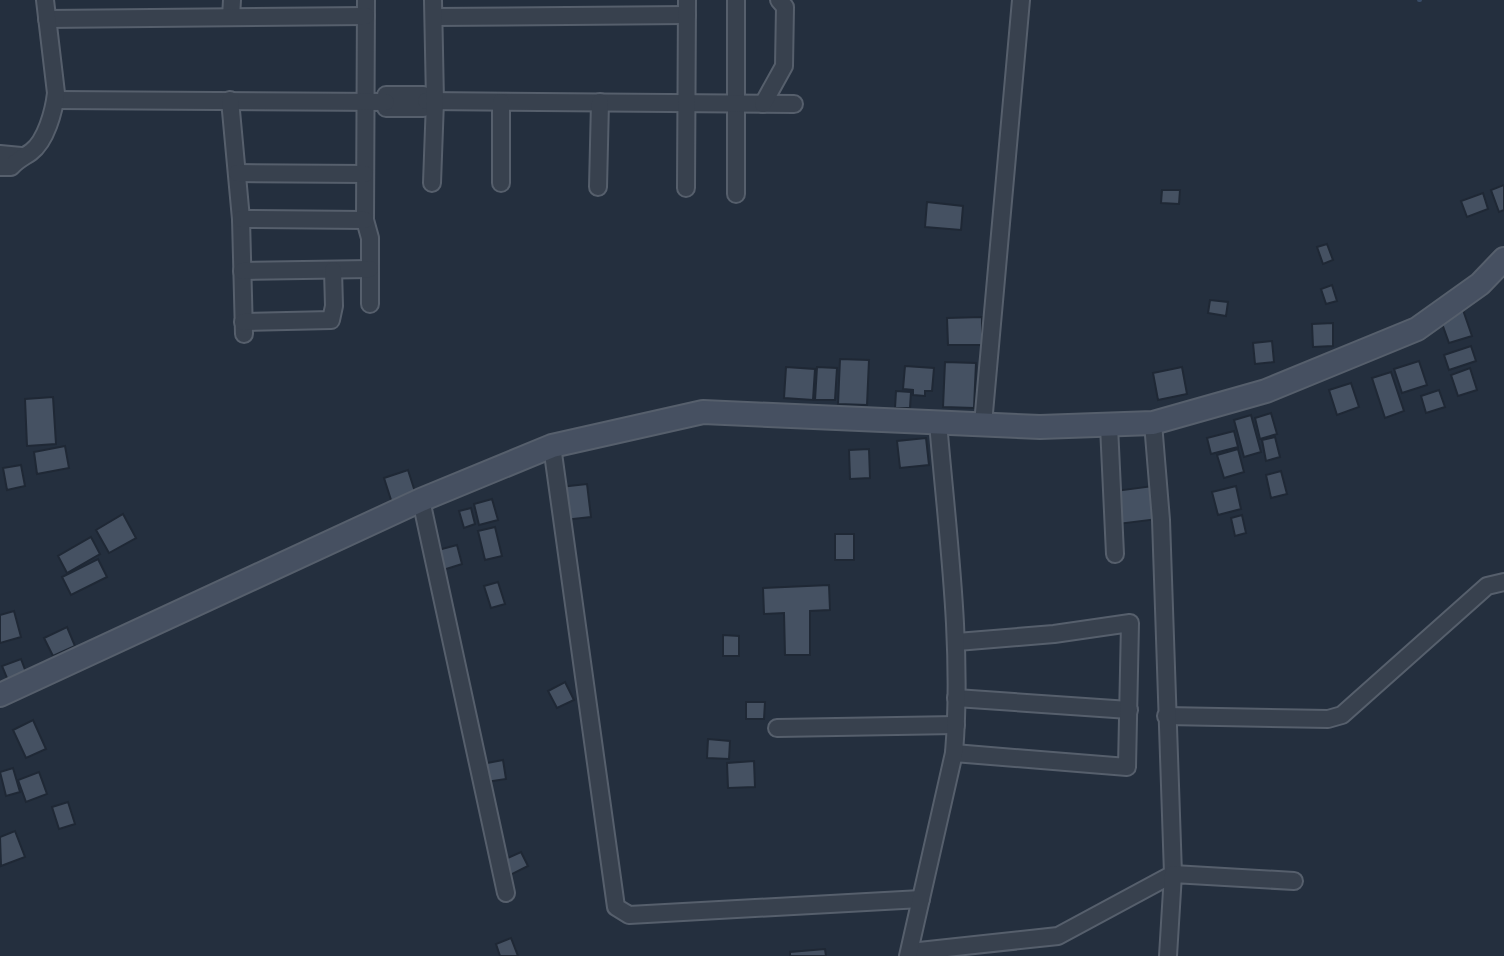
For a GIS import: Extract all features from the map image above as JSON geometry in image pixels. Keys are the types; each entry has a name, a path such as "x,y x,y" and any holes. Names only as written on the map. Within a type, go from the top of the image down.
{"street":[{"path":"0,167 11,167 21,156 33,151 45,132 56,100 45,0"},
{"path":"736,0 736,194"},
{"path":"763,104 784,66 785,7 779,0"},
{"path":"983,424 1021,0"},
{"path":"432,183 430,101 434,9 687,7 686,188"},
{"path":"47,19 232,9 366,8 365,220 370,238 370,304"},
{"path":"56,100 365,101 386,102 386,108 423,108 430,101 794,104"},
{"path":"230,100 241,219 244,328 331,320 334,306 333,270"},
{"path":"501,102 501,183"},
{"path":"598,187 600,102"},
{"path":"0,154 21,156"},
{"path":"237,173 365,174"},
{"path":"241,219 365,220"},
{"path":"0,695 421,500 552,446 703,412 983,424 1109,426 1153,423 1266,391 1417,329 1480,284 1504,259"},
{"path":"242,271 370,269"},
{"path":"938,422 957,642 956,725 954,753 909,954 1058,936 1173,874 1294,881"},
{"path":"1153,423 1161,520 1173,874 1168,956"},
{"path":"1109,426 1115,554"},
{"path":"552,446 616,907 629,915 921,899"},
{"path":"421,500 506,893"},
{"path":"1166,716 1328,719 1342,715 1487,586 1504,582"},
{"path":"954,753 1127,767 1130,623 1054,634 957,642"},
{"path":"956,698 1129,710"},
{"path":"777,728 956,725"}],"building":[{"path":"1504,185 1504,210 1499,212 1491,190"},
{"path":"1162,190 1180,190 1179,204 1161,203"},
{"path":"1483,193 1488,209 1467,217 1461,201"},
{"path":"927,202 963,206 961,230 925,227"},
{"path":"1327,244 1333,260 1323,264 1317,247"},
{"path":"1332,285 1337,301 1326,304 1321,289"},
{"path":"1210,300 1228,302 1226,316 1208,313"},
{"path":"1463,310 1472,336 1449,343 1440,318"},
{"path":"982,317 982,345 948,345 947,318"},
{"path":"1333,323 1333,346 1313,347 1312,324"},
{"path":"1272,341 1274,362 1255,364 1253,343"},
{"path":"1471,346 1476,361 1449,370 1444,355"},
{"path":"840,359 869,360 867,405 838,404"},
{"path":"1419,361 1427,385 1402,393 1394,369"},
{"path":"945,362 976,363 974,408 943,407"},
{"path":"905,366 934,368 932,391 925,391 925,396 913,395 913,390 903,389"},
{"path":"786,367 815,369 813,400 784,398"},
{"path":"817,367 837,368 835,400 815,400"},
{"path":"1182,367 1187,394 1158,400 1153,373"},
{"path":"1470,368 1477,390 1458,396 1451,375"},
{"path":"1391,372 1404,411 1385,418 1372,378"},
{"path":"1351,383 1359,407 1337,415 1329,390"},
{"path":"1439,390 1445,407 1426,413 1421,396"},
{"path":"896,391 911,392 910,408 895,408"},
{"path":"53,397 56,444 27,446 25,399"},
{"path":"1271,413 1277,434 1260,439 1255,418"},
{"path":"1251,415 1261,452 1244,457 1234,420"},
{"path":"1234,431 1238,447 1211,454 1207,438"},
{"path":"1275,437 1280,457 1266,461 1262,440"},
{"path":"926,438 929,465 900,468 897,441"},
{"path":"65,446 69,468 37,474 34,452"},
{"path":"869,449 870,478 850,479 849,450"},
{"path":"1238,449 1244,472 1224,478 1217,455"},
{"path":"21,465 25,486 7,490 3,468"},
{"path":"408,470 416,495 392,503 384,478"},
{"path":"1281,471 1287,494 1271,498 1266,475"},
{"path":"587,484 591,517 564,520 560,487"},
{"path":"1153,486 1158,519 1118,524 1115,491"},
{"path":"1236,486 1241,509 1218,515 1212,492"},
{"path":"492,499 498,520 479,525 474,504"},
{"path":"471,508 475,524 464,528 459,511"},
{"path":"123,514 136,538 109,553 96,530"},
{"path":"1242,515 1246,533 1235,536 1231,518"},
{"path":"495,527 502,556 485,560 478,531"},
{"path":"835,534 854,534 854,560 835,560"},
{"path":"91,537 100,554 67,573 58,556"},
{"path":"457,545 462,564 443,570 438,550"},
{"path":"98,559 107,577 71,595 62,577"},
{"path":"498,582 505,604 491,608 484,586"},
{"path":"829,585 830,610 810,611 810,655 785,655 784,613 764,614 763,588"},
{"path":"14,611 21,637 0,643 0,615"},
{"path":"67,627 75,646 53,656 44,638"},
{"path":"723,635 739,636 739,656 723,656"},
{"path":"21,659 27,675 9,683 2,666"},
{"path":"565,682 574,700 557,708 548,691"},
{"path":"746,702 765,702 764,719 746,719"},
{"path":"33,720 46,749 26,758 13,730"},
{"path":"708,739 730,741 729,759 707,758"},
{"path":"503,760 506,779 486,782 482,764"},
{"path":"754,761 755,787 728,788 727,763"},
{"path":"13,768 20,792 6,796 0,772"},
{"path":"39,772 47,794 26,802 18,780"},
{"path":"68,802 75,824 59,829 52,807"},
{"path":"15,831 25,857 1,866 0,837"},
{"path":"521,852 528,866 508,876 501,861"},
{"path":"511,938 518,956 500,956 496,944"},
{"path":"825,949 826,956 790,956 790,952"}]}
